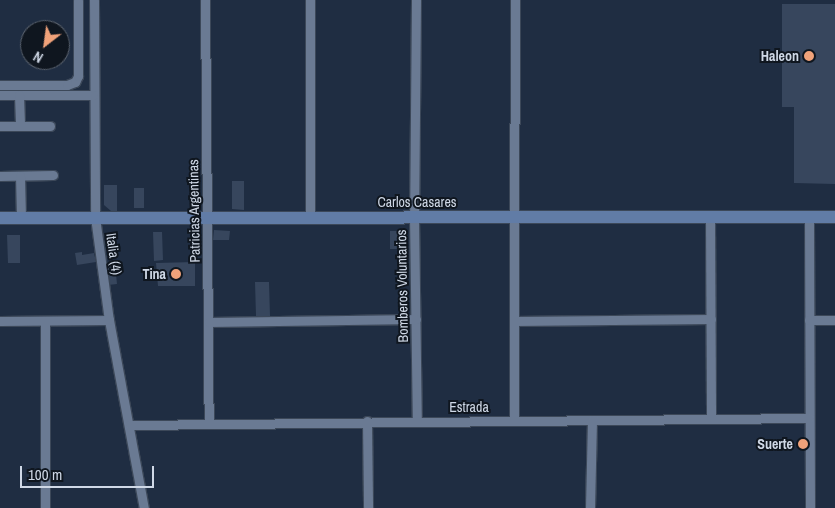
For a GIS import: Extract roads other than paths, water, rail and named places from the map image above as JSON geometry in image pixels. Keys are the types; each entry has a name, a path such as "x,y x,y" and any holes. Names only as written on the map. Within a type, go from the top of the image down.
{"street":[{"path":"0,85 67,85 74,82 78,76 78,0"},
{"name":"Italia (4)","path":"94,0 95,218 109,320 144,508"},
{"name":"Patricias Argentinas","path":"206,0 209,423"},
{"path":"310,0 310,217"},
{"name":"Bomberos Voluntarios","path":"416,0 414,217 417,421"},
{"path":"514,420 515,0"},
{"path":"0,95 93,95"},
{"path":"19,95 20,126"},
{"path":"0,126 50,126"},
{"path":"0,176 53,175"},
{"path":"20,176 21,218"},
{"name":"Carlos Casares","path":"0,218 835,216"},
{"path":"710,217 711,418"},
{"path":"809,217 810,508"},
{"path":"209,322 416,319"},
{"path":"514,321 710,319"},
{"path":"0,322 109,320"},
{"path":"809,320 835,320"},
{"path":"44,321 45,508"},
{"name":"Estrada","path":"130,425 810,418"},
{"path":"590,508 592,420"},
{"path":"367,422 368,508"}],"place":[{"name":"Haleon","path":"809,56"},
{"name":"Tina","path":"176,274"},
{"name":"Suerte","path":"803,444"}]}
